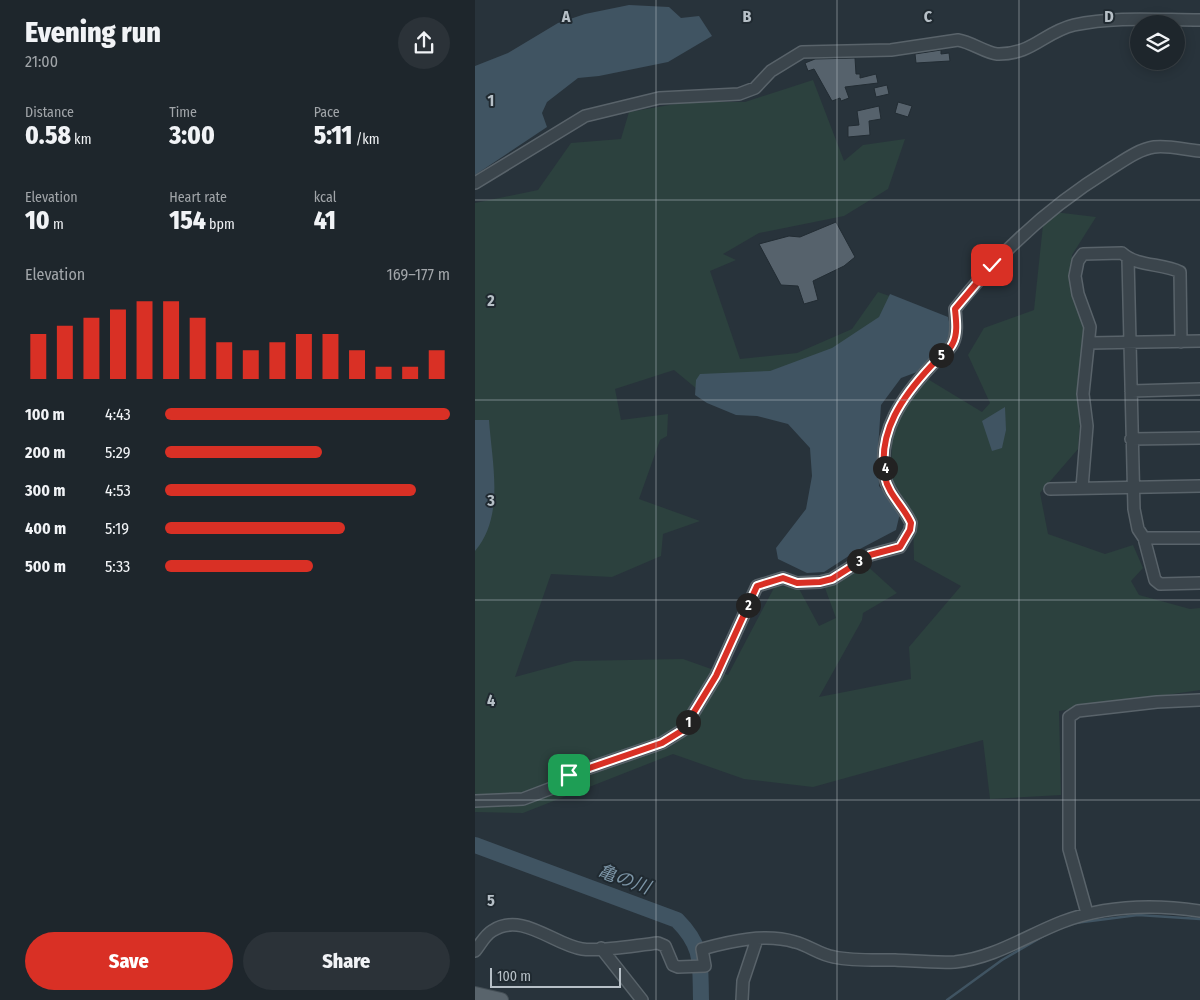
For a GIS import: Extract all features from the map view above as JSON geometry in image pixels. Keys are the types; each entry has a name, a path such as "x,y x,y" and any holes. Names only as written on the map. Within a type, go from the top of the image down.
{"main road":[{"path":"475,994 501,1000"}],"street":[{"path":"475,183 585,116 659,98 739,94 755,88 777,66 801,52 891,50 958,40 967,41 994,54 1018,53 1066,27 1091,22 1200,20"},
{"path":"475,802 523,799 552,788 569,775 662,743 683,730 716,676 757,586 783,578 797,583 820,582 832,579 870,555 900,547 910,530 911,523 885,478 884,448 887,435 897,407 908,390 953,346 956,336 955,309 992,265 1054,206 1087,183 1125,160 1153,147 1200,152"},
{"path":"1082,488 1087,426 1083,394 1090,328 1078,294 1075,276 1078,261 1083,254 1123,253 1128,258 1173,268 1180,272 1181,342"},
{"path":"1128,258 1132,487 1138,529 1143,538 1155,580 1160,584 1200,584"},
{"path":"1090,342 1200,342"},
{"path":"1131,391 1200,389"},
{"path":"1131,439 1200,438"},
{"path":"1050,489 1200,486"},
{"path":"1143,538 1200,538"},
{"path":"1087,913 1069,849 1069,718 1078,711 1157,702 1200,700"},
{"path":"475,951 491,931 501,927 515,926 529,928 569,947 585,950 658,943 665,946 673,965 678,967 705,966 702,949 732,940 757,938 795,941 833,957 954,962 975,959 1001,950 1061,922 1087,913 1115,908 1142,907 1200,911"},
{"path":"742,1000 743,981 757,938"},
{"path":"601,948 643,1000"}],"green space":[{"path":"813,80 844,161 863,145 905,139 888,189 844,216 759,233 723,254 736,260 710,271 740,359 797,353 852,329 878,292 895,298 869,342 777,380 697,389 674,370 615,389 621,420 668,414 667,436 660,440 639,499 700,521 663,534 661,556 612,577 551,574 515,677 574,661 683,659 728,675 775,586 798,587 819,626 836,618 825,588 864,563 897,593 863,613 862,620 819,697 911,679 909,647 961,586 914,560 913,516 891,477 892,439 909,396 926,378 982,412 990,403 968,355 984,328 1034,310 1043,225 1054,212 1096,217 1072,255 1079,308 1087,331 1078,449 1040,493 1048,534 1105,554 1133,545 1143,568 1131,581 1139,595 1190,609 1200,608 1200,690 1059,711 1061,795 990,799 983,740 813,787 744,779 673,754 523,813 475,812 475,203 538,190 571,143 621,139 629,112 687,102 745,102"}],"water":[{"path":"629,5 669,7 681,18 699,16 712,36 668,62 599,76 578,78 547,102 542,113 547,127 475,175 475,66 508,53 558,23 585,14"},
{"path":"890,294 948,317 951,331 944,347 925,369 901,378 881,405 878,449 879,486 900,513 896,530 858,550 824,572 807,573 778,559 776,548 806,509 812,476 810,448 788,424 757,416 736,415 707,403 695,395 696,380 700,374 770,371 832,348 879,317"},
{"path":"1005,407 1006,430 1002,448 992,451 982,421"},
{"path":"475,420 489,420 494,488 490,522 484,537 475,551"}],"building":[{"path":"941,50 941,54 949,53 950,61 916,63 915,54"},
{"path":"855,58 856,74 860,74 860,78 876,74 878,83 845,87 849,98 841,101 840,98 832,101 814,69 808,71 805,63 815,59"},
{"path":"887,85 889,94 876,97 874,88"},
{"path":"898,102 912,106 908,117 895,113"},
{"path":"879,106 881,119 869,121 870,135 848,137 848,126 859,125 857,111"},
{"path":"836,222 855,257 844,266 813,281 818,300 804,304 798,286 781,285 759,244 789,236 800,237"}],"waterway":[{"name":"亀の川","path":"475,845 677,920 692,939 699,957 701,1000"},
{"path":"1075,923 1138,915 1200,919"},
{"path":"947,1000 1002,960 1047,934"}],"route":[{"path":"569,775 662,743 683,730 716,676 757,586 783,578 797,583 820,582 832,579 870,555 900,547 910,530 911,523 885,478 884,448 887,435 897,407 908,390 942,354 953,346 956,336 955,309 992,265"}]}
